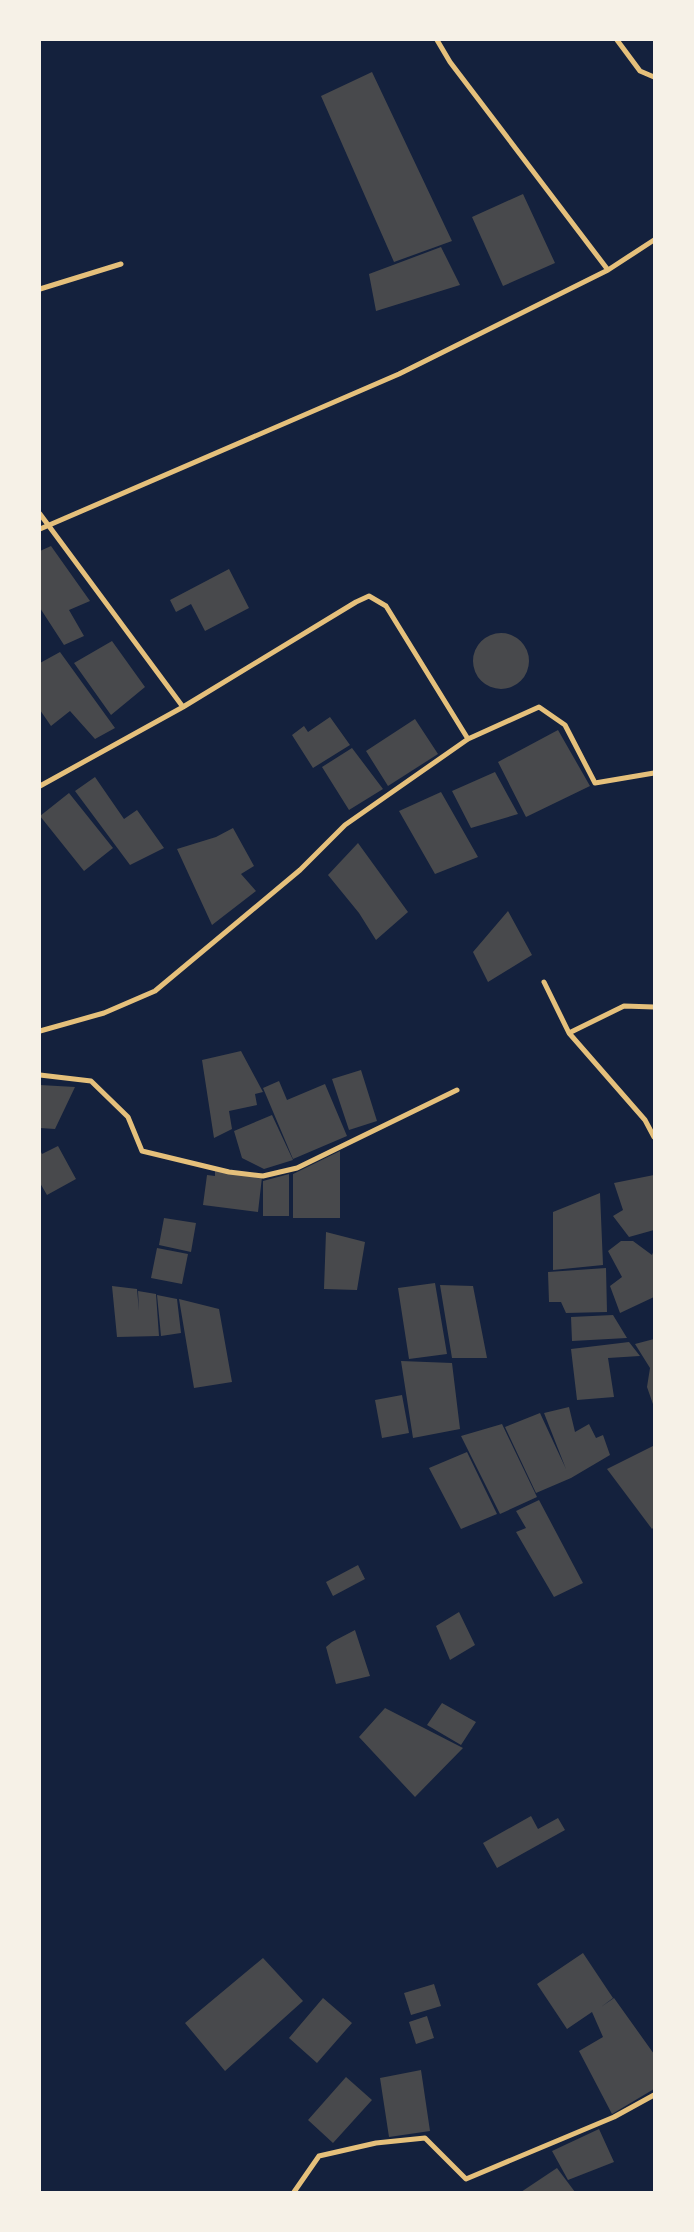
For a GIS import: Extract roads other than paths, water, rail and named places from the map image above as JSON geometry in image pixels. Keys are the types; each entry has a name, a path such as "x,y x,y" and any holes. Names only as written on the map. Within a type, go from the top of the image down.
{"street":[{"path":"437,40 450,62 608,270"},
{"path":"617,40 640,71 654,76"},
{"path":"40,529 399,374 608,270 654,240"},
{"path":"40,289 121,264"},
{"path":"40,514 183,707"},
{"path":"40,786 183,707 368,596 386,606 468,739"},
{"path":"40,1031 104,1013 155,991 300,870 346,825 468,739 539,707 565,725 594,783 654,773"},
{"path":"544,982 569,1033 645,1120 654,1137"},
{"path":"569,1033 624,1006 654,1007"},
{"path":"40,1075 91,1081 128,1117 142,1150 229,1172 262,1176 297,1168 457,1090"},
{"path":"294,2192 319,2156 376,2143 425,2138 466,2179 614,2117 654,2095"}]}
